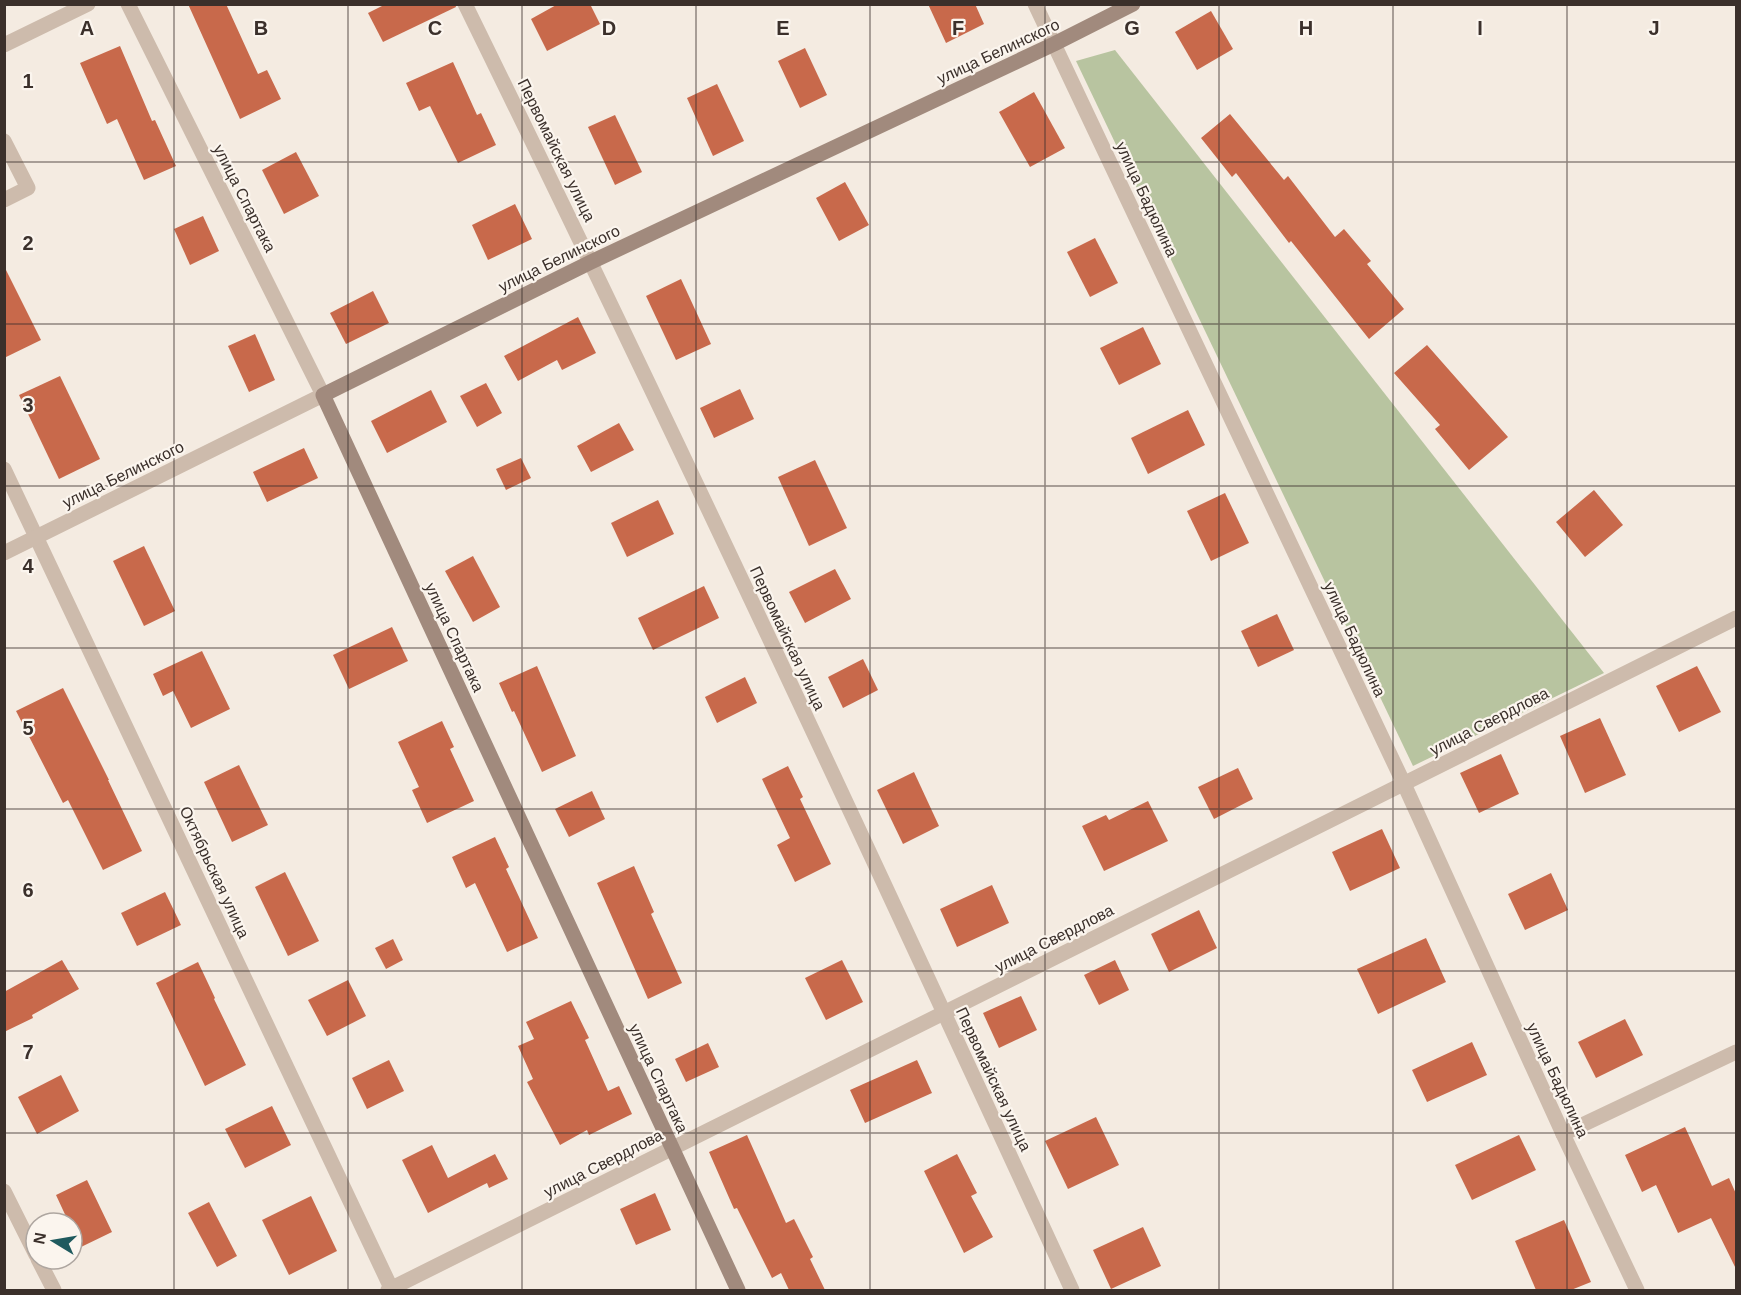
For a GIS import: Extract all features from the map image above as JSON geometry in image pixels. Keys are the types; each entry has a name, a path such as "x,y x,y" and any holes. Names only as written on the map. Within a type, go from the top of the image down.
{"street":[{"path":"4,45 88,4"},
{"name":"улица Спартака","path":"128,4 323,395 738,1290"},
{"name":"Первомайская улица","path":"465,4 591,262 945,1013 1072,1290"},
{"name":"улица Бадюлина","path":"1035,4 1404,784 1563,1134 1637,1290"},
{"name":"улица Белинского","path":"4,553 591,262 1054,44 1133,4"},
{"path":"4,141 28,188 4,200"},
{"name":"Октябрьская улица","path":"4,469 391,1290"},
{"name":"улица Свердлова","path":"391,1290 1737,618"},
{"path":"1563,1134 1737,1052"},
{"path":"4,1191 24,1231"},
{"path":"44,1271 54,1290"}],"green space":[{"path":"1115,50 1604,673 1413,766 1076,61"}],"building":[{"path":"188,4 226,4 258,74 267,70 281,99 240,119"},
{"path":"386,4 455,4 456,7 383,42 368,13"},
{"path":"558,4 590,4 600,24 547,51 531,19"},
{"path":"928,4 975,4 984,24 946,43"},
{"path":"1211,11 1233,49 1197,70 1175,32"},
{"path":"120,46 152,121 155,120 176,166 144,180 117,119 107,124 80,63"},
{"path":"805,48 827,95 800,108 778,61"},
{"path":"453,62 477,115 481,113 496,145 458,163 430,106 419,111 406,83"},
{"path":"717,84 744,141 713,156 687,98"},
{"path":"1034,92 1065,148 1030,167 999,112"},
{"path":"1230,114 1284,180 1288,176 1335,237 1344,229 1371,261 1367,264 1404,309 1369,339 1291,241 1289,243 1236,173 1232,177 1201,138"},
{"path":"615,115 642,172 615,185 588,127"},
{"path":"296,152 319,196 284,214 262,170"},
{"path":"845,182 869,225 839,241 816,198"},
{"path":"515,204 532,239 488,260 472,225"},
{"path":"203,216 219,251 190,265 174,229"},
{"path":"1095,238 1118,283 1090,297 1067,252"},
{"path":"4,266 41,340 4,358"},
{"path":"681,279 711,344 676,360 646,296"},
{"path":"373,291 389,323 346,344 330,313"},
{"path":"578,317 596,353 562,370 557,360 518,381 504,356"},
{"path":"1143,327 1161,364 1119,385 1100,348"},
{"path":"255,334 275,380 249,392 228,346"},
{"path":"1427,345 1508,437 1469,470 1435,429 1440,425 1394,373"},
{"path":"60,376 100,459 59,479 19,395"},
{"path":"486,383 502,413 477,427 460,396"},
{"path":"740,389 754,419 714,438 700,408"},
{"path":"431,390 447,422 387,453 371,421"},
{"path":"1188,410 1205,445 1148,474 1131,438"},
{"path":"619,423 634,450 591,472 577,446"},
{"path":"304,448 318,478 267,502 253,472"},
{"path":"521,458 531,478 506,490 496,469"},
{"path":"815,460 847,528 809,546 778,477"},
{"path":"1594,490 1623,525 1585,557 1556,522"},
{"path":"1225,493 1249,543 1211,561 1187,511"},
{"path":"658,500 674,534 627,557 611,523"},
{"path":"144,546 175,611 144,626 113,561"},
{"path":"473,556 500,607 473,622 445,571"},
{"path":"835,569 851,599 805,623 789,592"},
{"path":"704,586 719,618 653,650 638,618"},
{"path":"1277,614 1294,650 1258,667 1241,631"},
{"path":"392,627 408,661 349,689 333,655"},
{"path":"202,651 230,709 191,728 173,691 163,696 153,674"},
{"path":"863,659 878,690 843,708 828,677"},
{"path":"537,666 576,756 542,772 499,683"},
{"path":"1697,666 1721,712 1679,732 1656,686"},
{"path":"745,677 757,703 717,723 705,697"},
{"path":"63,688 142,851 103,870 68,800 63,803 16,711"},
{"path":"1600,718 1626,775 1585,793 1560,736"},
{"path":"442,721 454,747 450,749 474,801 427,823 412,790 419,787 398,742"},
{"path":"1501,754 1519,794 1479,813 1460,773"},
{"path":"239,765 268,825 232,842 204,782"},
{"path":"788,766 803,797 800,799 831,864 795,882 777,845 790,838 762,779"},
{"path":"1238,768 1253,799 1214,819 1198,787"},
{"path":"914,772 939,826 903,844 877,790"},
{"path":"592,791 605,819 569,837 555,809"},
{"path":"1148,801 1168,841 1104,871 1082,826 1106,815 1109,820"},
{"path":"1382,829 1400,868 1350,891 1332,852"},
{"path":"495,837 509,867 506,869 538,938 507,952 475,883 466,888 452,857"},
{"path":"634,866 654,912 651,914 682,983 648,999 597,883"},
{"path":"285,872 319,941 288,956 255,887"},
{"path":"1551,873 1568,910 1525,930 1508,894"},
{"path":"992,885 1009,923 957,947 940,909"},
{"path":"165,892 181,925 137,946 121,913"},
{"path":"1199,910 1217,948 1169,972 1151,934"},
{"path":"1426,938 1446,982 1378,1014 1357,969"},
{"path":"393,939 403,960 386,969 375,948"},
{"path":"62,960 79,989 32,1015 33,1018 4,1032 4,992"},
{"path":"842,960 863,1002 826,1020 805,978"},
{"path":"1115,960 1129,990 1099,1005 1084,975"},
{"path":"198,962 246,1065 205,1086 156,983"},
{"path":"348,980 366,1016 327,1036 308,1000"},
{"path":"1021,996 1037,1030 999,1048 983,1013"},
{"path":"571,1001 589,1038 585,1040 608,1091 619,1086 632,1114 589,1135 587,1130 560,1145 527,1082 533,1079 518,1046 534,1039 526,1022"},
{"path":"1625,1019 1643,1055 1596,1078 1578,1042"},
{"path":"1472,1042 1487,1075 1427,1102 1412,1070"},
{"path":"708,1043 719,1067 686,1082 675,1059"},
{"path":"389,1060 404,1091 367,1109 352,1078"},
{"path":"917,1060 932,1093 865,1123 850,1090"},
{"path":"61,1075 79,1111 37,1134 18,1097"},
{"path":"272,1106 291,1145 245,1168 225,1129"},
{"path":"1096,1117 1119,1165 1068,1189 1045,1141"},
{"path":"1685,1127 1712,1186 1729,1178 1737,1196 1737,1271 1711,1218 1678,1233 1656,1185 1642,1192 1625,1155"},
{"path":"747,1135 786,1223 794,1219 813,1257 810,1259 825,1290 789,1290 781,1273 772,1278 737,1208 734,1209 709,1152"},
{"path":"1519,1135 1536,1170 1472,1200 1455,1165"},
{"path":"432,1145 448,1178 495,1154 508,1179 489,1188 487,1183 428,1213 402,1160"},
{"path":"957,1154 977,1193 971,1196 993,1237 964,1253 924,1171"},
{"path":"87,1180 112,1232 84,1246 84,1211 63,1211 56,1195"},
{"path":"655,1193 671,1230 636,1245 620,1209"},
{"path":"311,1196 337,1251 289,1275 262,1220"},
{"path":"209,1202 237,1256 217,1267 188,1213"},
{"path":"1564,1220 1591,1282 1571,1290 1536,1290 1515,1241"},
{"path":"1143,1227 1161,1266 1111,1289 1093,1250"}]}
